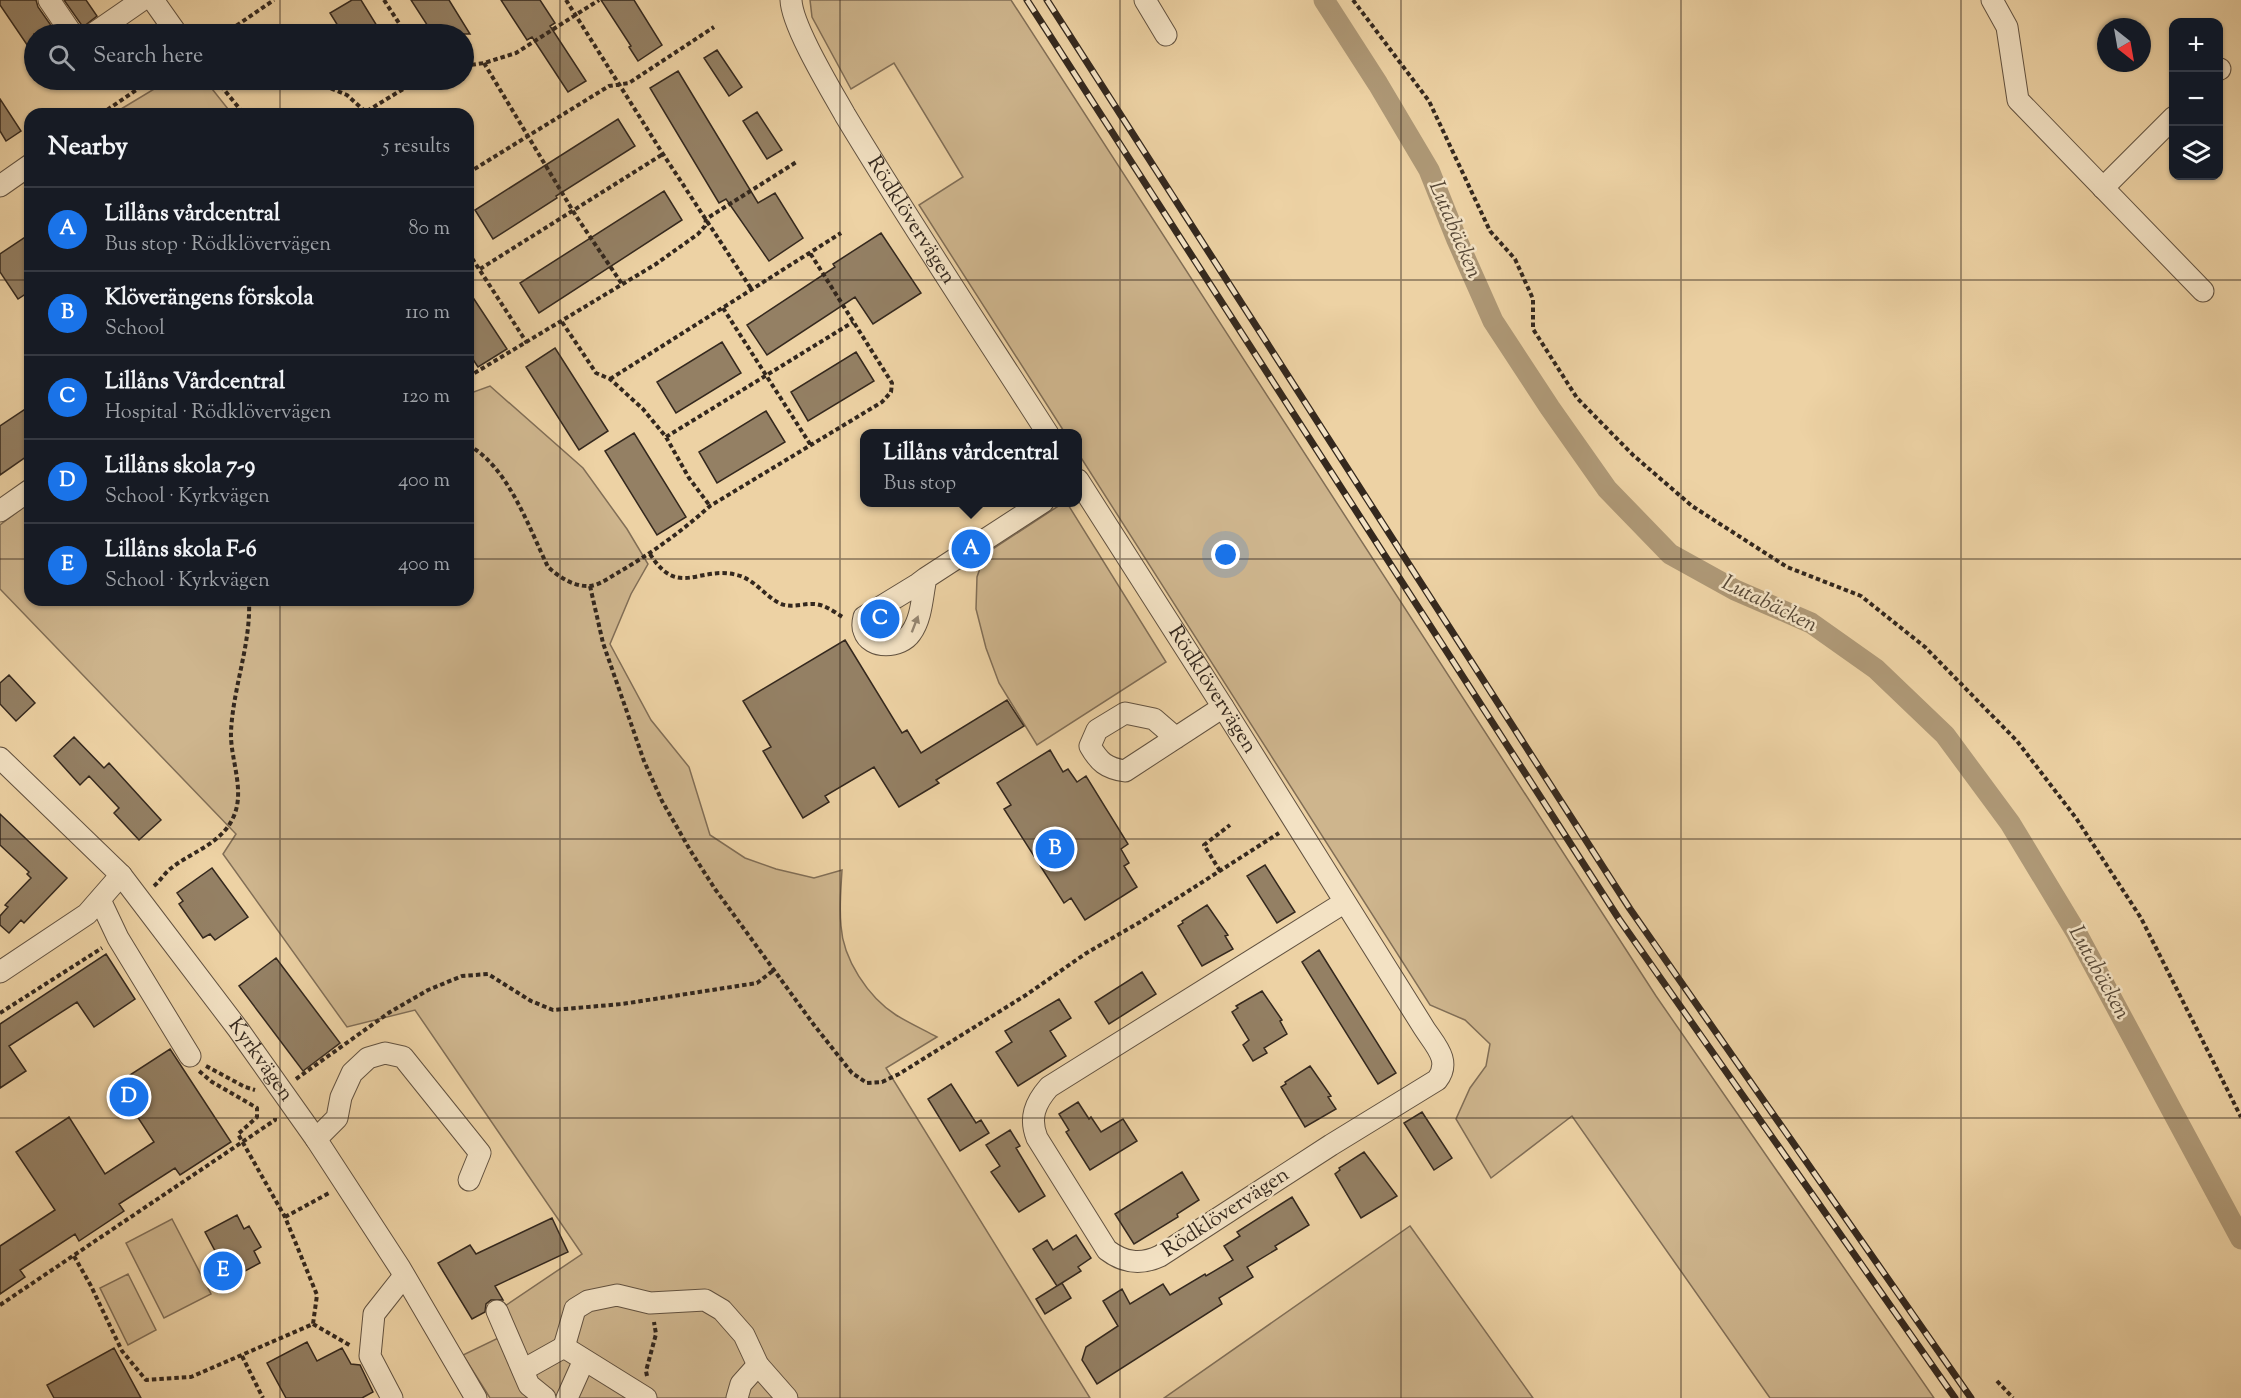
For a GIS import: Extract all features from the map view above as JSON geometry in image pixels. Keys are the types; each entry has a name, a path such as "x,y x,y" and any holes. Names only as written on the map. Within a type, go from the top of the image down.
{"street":[{"path":"49,0 65,24"},
{"path":"107,24 142,0"},
{"path":"153,0 170,24"},
{"name":"Rödklövervägen","path":"791,0 802,34 833,94 1045,429"},
{"path":"1145,0 1166,35"},
{"path":"1992,0 2007,27 2018,100 2203,291"},
{"path":"2103,188 2169,122"},
{"path":"0,186 24,169"},
{"name":"Rödklövervägen","path":"1082,486 1223,707 1345,902 1444,1061 1444,1071 1437,1080 1331,1145 1160,1256 1147,1262 1135,1263 1114,1255 1101,1241 1037,1138 1033,1127 1033,1116 1038,1100 1049,1087 1345,902"},
{"path":"0,511 24,494"},
{"path":"926,578 917,624 910,636 900,643 886,645 869,640 863,630 864,617 1035,507"},
{"path":"1176,738 1223,707"},
{"name":"Kyrkvägen","path":"0,758 121,875 238,1029 316,1139 404,1276 473,1398"},
{"path":"0,972 87,914 121,875"},
{"path":"100,900 118,938 190,1056"},
{"path":"316,1139 337,1118 341,1097 352,1073 368,1058 386,1053 403,1057 480,1153 470,1180"},
{"path":"392,1398 370,1356 374,1314 404,1276"},
{"path":"523,1370 564,1347 575,1309 588,1301 617,1295 650,1303 705,1300 722,1310 744,1335 758,1365 787,1398"},
{"path":"497,1311 530,1385 545,1398"},
{"path":"564,1347 584,1360 647,1391"},
{"path":"567,1398 584,1360"},
{"path":"736,1398 741,1384 758,1365"}],"path":[{"path":"239,24 274,0"},
{"path":"384,0 400,24"},
{"path":"566,0 752,290"},
{"path":"474,64 516,53 599,0"},
{"path":"1353,0 1429,101 1490,231 1515,259 1533,298 1533,329 1577,398 1633,455 1692,506 1787,567 1861,596 1925,647 2017,741 2076,818 2141,918 2241,1117"},
{"path":"474,169 609,86 629,82 714,27"},
{"path":"484,63 573,210 622,284"},
{"path":"110,108 136,90"},
{"path":"224,90 239,108"},
{"path":"335,90 347,95 362,108"},
{"path":"373,108 402,90"},
{"path":"480,269 663,154"},
{"path":"474,374 622,284 698,234 705,226 706,219 798,161"},
{"path":"610,379 841,233"},
{"path":"474,449 494,466 510,489 548,567 558,576 576,584 590,586 650,554 710,506 882,402 891,392 892,383 810,253"},
{"path":"474,260 527,343"},
{"path":"723,308 810,444"},
{"path":"562,321 596,373 610,379 643,409 666,437 689,478 710,506"},
{"path":"666,437 853,322"},
{"path":"650,554 664,571 677,578 733,574 749,580 779,603 798,606 816,604 850,620 864,617"},
{"path":"590,586 603,643 644,761 662,801 715,889 852,1073 867,1083 882,1082 899,1074 1026,996 1085,954 1140,922 1295,822"},
{"path":"151,889 170,870 215,840 226,829 237,808 238,789 231,734 235,699 244,661 249,606"},
{"path":"1220,871 1204,845 1230,825"},
{"path":"0,1013 118,938"},
{"path":"289,1084 390,1012 428,990 462,976 488,974 531,1001 553,1010 622,1004 757,983 774,970"},
{"path":"190,1056 245,1087 264,1092"},
{"path":"190,1056 194,1067 212,1082 257,1108 257,1117 238,1134 241,1143 285,1217 317,1295 313,1324"},
{"path":"0,1305 275,1120 274,1112"},
{"path":"285,1217 345,1184"},
{"path":"74,1256 122,1351 146,1380 191,1377 313,1324"},
{"path":"647,1391 646,1371 656,1334 650,1303"},
{"path":"313,1324 370,1356"},
{"path":"242,1355 263,1398"},
{"path":"1997,1381 2013,1398"}],"shaded area":[{"path":"810,0 1011,0 1656,996 1934,1398 1770,1398 1572,1116 1491,1178 1456,1119 1470,1088 1486,1066 1490,1044 1465,1020 1430,1005 1082,459 1082,429 1062,429 919,205 963,177 894,63 851,89 812,17"},
{"path":"152,90 213,90 227,108 123,108"},
{"path":"490,386 583,468 627,529 648,564 631,594 610,644 651,720 689,767 710,835 745,858 776,869 814,878 842,870 841,926 846,951 852,964 867,988 886,1007 901,1018 937,1037 886,1068 1090,1398 490,1398 463,1355 513,1331 502,1308 582,1254 415,1010 347,1027 223,854 236,834 0,589 0,525 24,507 24,606 474,606 474,392"},
{"path":"1057,507 1069,507 1166,662 1037,745 999,683 986,648 976,609 977,577 985,554"},
{"path":"172,1219 211,1294 164,1318 126,1243"},
{"path":"1410,1226 1533,1398 1164,1398"},
{"path":"128,1274 156,1330 128,1345 100,1288"}],"building":[{"path":"0,0 36,0 50,24 24,24 24,40 0,5"},
{"path":"64,0 86,0 97,16 87,24 81,24"},
{"path":"352,0 361,0 376,24 337,24 330,13"},
{"path":"411,0 449,0 464,24 427,24"},
{"path":"501,0 540,0 555,23 550,26 586,81 568,92 532,37 527,40"},
{"path":"601,0 634,0 662,45 638,61"},
{"path":"717,50 742,87 729,96 704,58"},
{"path":"678,71 758,203 775,193 803,238 769,261 726,199 719,203 650,88"},
{"path":"0,99 21,131 6,141 0,131"},
{"path":"757,112 782,150 767,159 743,121"},
{"path":"618,119 635,146 493,239 475,210"},
{"path":"664,191 682,220 539,313 520,283"},
{"path":"881,233 921,293 873,324 855,297 767,355 747,325 835,267 833,264"},
{"path":"24,238 24,295 18,299 0,272 0,254"},
{"path":"474,299 507,349 478,367 474,361"},
{"path":"722,342 741,373 676,413 657,382"},
{"path":"555,348 608,431 579,450 526,367"},
{"path":"856,352 874,381 808,421 791,392"},
{"path":"24,410 24,458 0,475 0,426"},
{"path":"766,411 785,442 717,483 699,452"},
{"path":"634,433 686,517 657,535 605,451"},
{"path":"845,640 902,733 907,730 921,753 1007,700 1024,726 936,780 939,783 899,807 874,767 825,796 829,802 803,818 763,751 771,747 743,701"},
{"path":"9,675 35,703 16,721 0,704 0,683"},
{"path":"74,737 104,768 109,763 161,820 139,840 114,813 119,808 89,776 80,785 54,756"},
{"path":"1050,750 1063,772 1068,769 1077,782 1086,776 1128,844 1121,849 1129,863 1124,866 1137,887 1085,920 1071,898 1064,903 1004,809 1011,805 997,783"},
{"path":"0,814 67,878 24,923 21,920 9,933 0,925 0,916 8,907 5,905 31,878 27,874 29,872 0,845"},
{"path":"1265,865 1295,912 1277,923 1247,876"},
{"path":"212,868 248,917 215,940 210,934 203,938 179,904 183,901 177,893"},
{"path":"1207,905 1228,935 1225,936 1233,949 1202,966 1178,926"},
{"path":"1319,950 1396,1073 1378,1084 1302,962"},
{"path":"106,954 135,999 94,1027 77,1002 9,1046 26,1071 0,1088 0,1024"},
{"path":"276,958 340,1043 303,1071 239,986"},
{"path":"1142,972 1156,994 1109,1024 1095,1002"},
{"path":"1262,991 1282,1020 1280,1021 1287,1034 1264,1048 1267,1053 1253,1061 1243,1045 1249,1040 1232,1012 1238,1008 1236,1006"},
{"path":"1059,999 1071,1018 1050,1031 1066,1056 1018,1086 996,1052 1012,1042 1005,1031"},
{"path":"170,1049 231,1142 180,1175 175,1168 119,1204 124,1211 79,1241 75,1234 20,1270 25,1277 0,1294 0,1246 55,1210 16,1152 69,1117 105,1174 154,1142 116,1084"},
{"path":"1310,1066 1331,1096 1328,1097 1336,1109 1305,1127 1281,1087"},
{"path":"951,1084 976,1123 981,1120 989,1133 960,1151 928,1099"},
{"path":"1078,1102 1101,1132 1123,1119 1137,1141 1090,1170 1066,1132 1069,1130 1059,1114"},
{"path":"1422,1112 1452,1158 1434,1170 1404,1123"},
{"path":"1010,1130 1020,1146 1016,1148 1045,1196 1019,1212 991,1172 1000,1166 986,1145"},
{"path":"1364,1152 1397,1196 1361,1218 1335,1174 1340,1170 1339,1168"},
{"path":"1182,1172 1199,1200 1177,1214 1178,1217 1134,1244 1115,1214"},
{"path":"1292,1197 1309,1225 1275,1246 1277,1249 1247,1267 1253,1277 1219,1298 1222,1304 1097,1384 1082,1360 1086,1347 1118,1326 1103,1301 1122,1289 1130,1304 1163,1284 1170,1295 1205,1274 1206,1276 1233,1260 1224,1246 1240,1236 1237,1232"},
{"path":"237,1215 244,1229 249,1226 261,1247 254,1251 260,1263 230,1279 205,1232"},
{"path":"552,1218 568,1252 495,1286 503,1300 491,1300 486,1304 485,1312 472,1319 438,1263 470,1245 476,1254"},
{"path":"1076,1235 1091,1258 1078,1267 1081,1271 1057,1286 1033,1249 1047,1240 1053,1250"},
{"path":"1062,1283 1071,1298 1045,1314 1036,1299"},
{"path":"307,1342 317,1361 342,1348 351,1364 360,1365 373,1392 362,1398 286,1398 267,1363"},
{"path":"114,1348 141,1398 54,1398 47,1385"}],"waterway":[{"name":"Lutabäcken","path":"1324,0 1378,84 1429,170 1493,321 1607,489 1670,554 1735,590 1811,623 1876,669 1945,735 2010,823 2076,932 2241,1239"}],"railway":[{"path":"1027,0 1619,919 1955,1398"},
{"path":"1047,0 1630,909 1971,1398"}],"place":[{"name":"Lillåns vårdcentral","path":"971,549"},
{"name":"Lillåns Vårdcentral","path":"880,619"},
{"name":"Klöverängens förskola","path":"1055,849"},
{"name":"Lillåns skola 7-9","path":"129,1097"},
{"name":"Lillåns skola F-6","path":"223,1271"}]}
